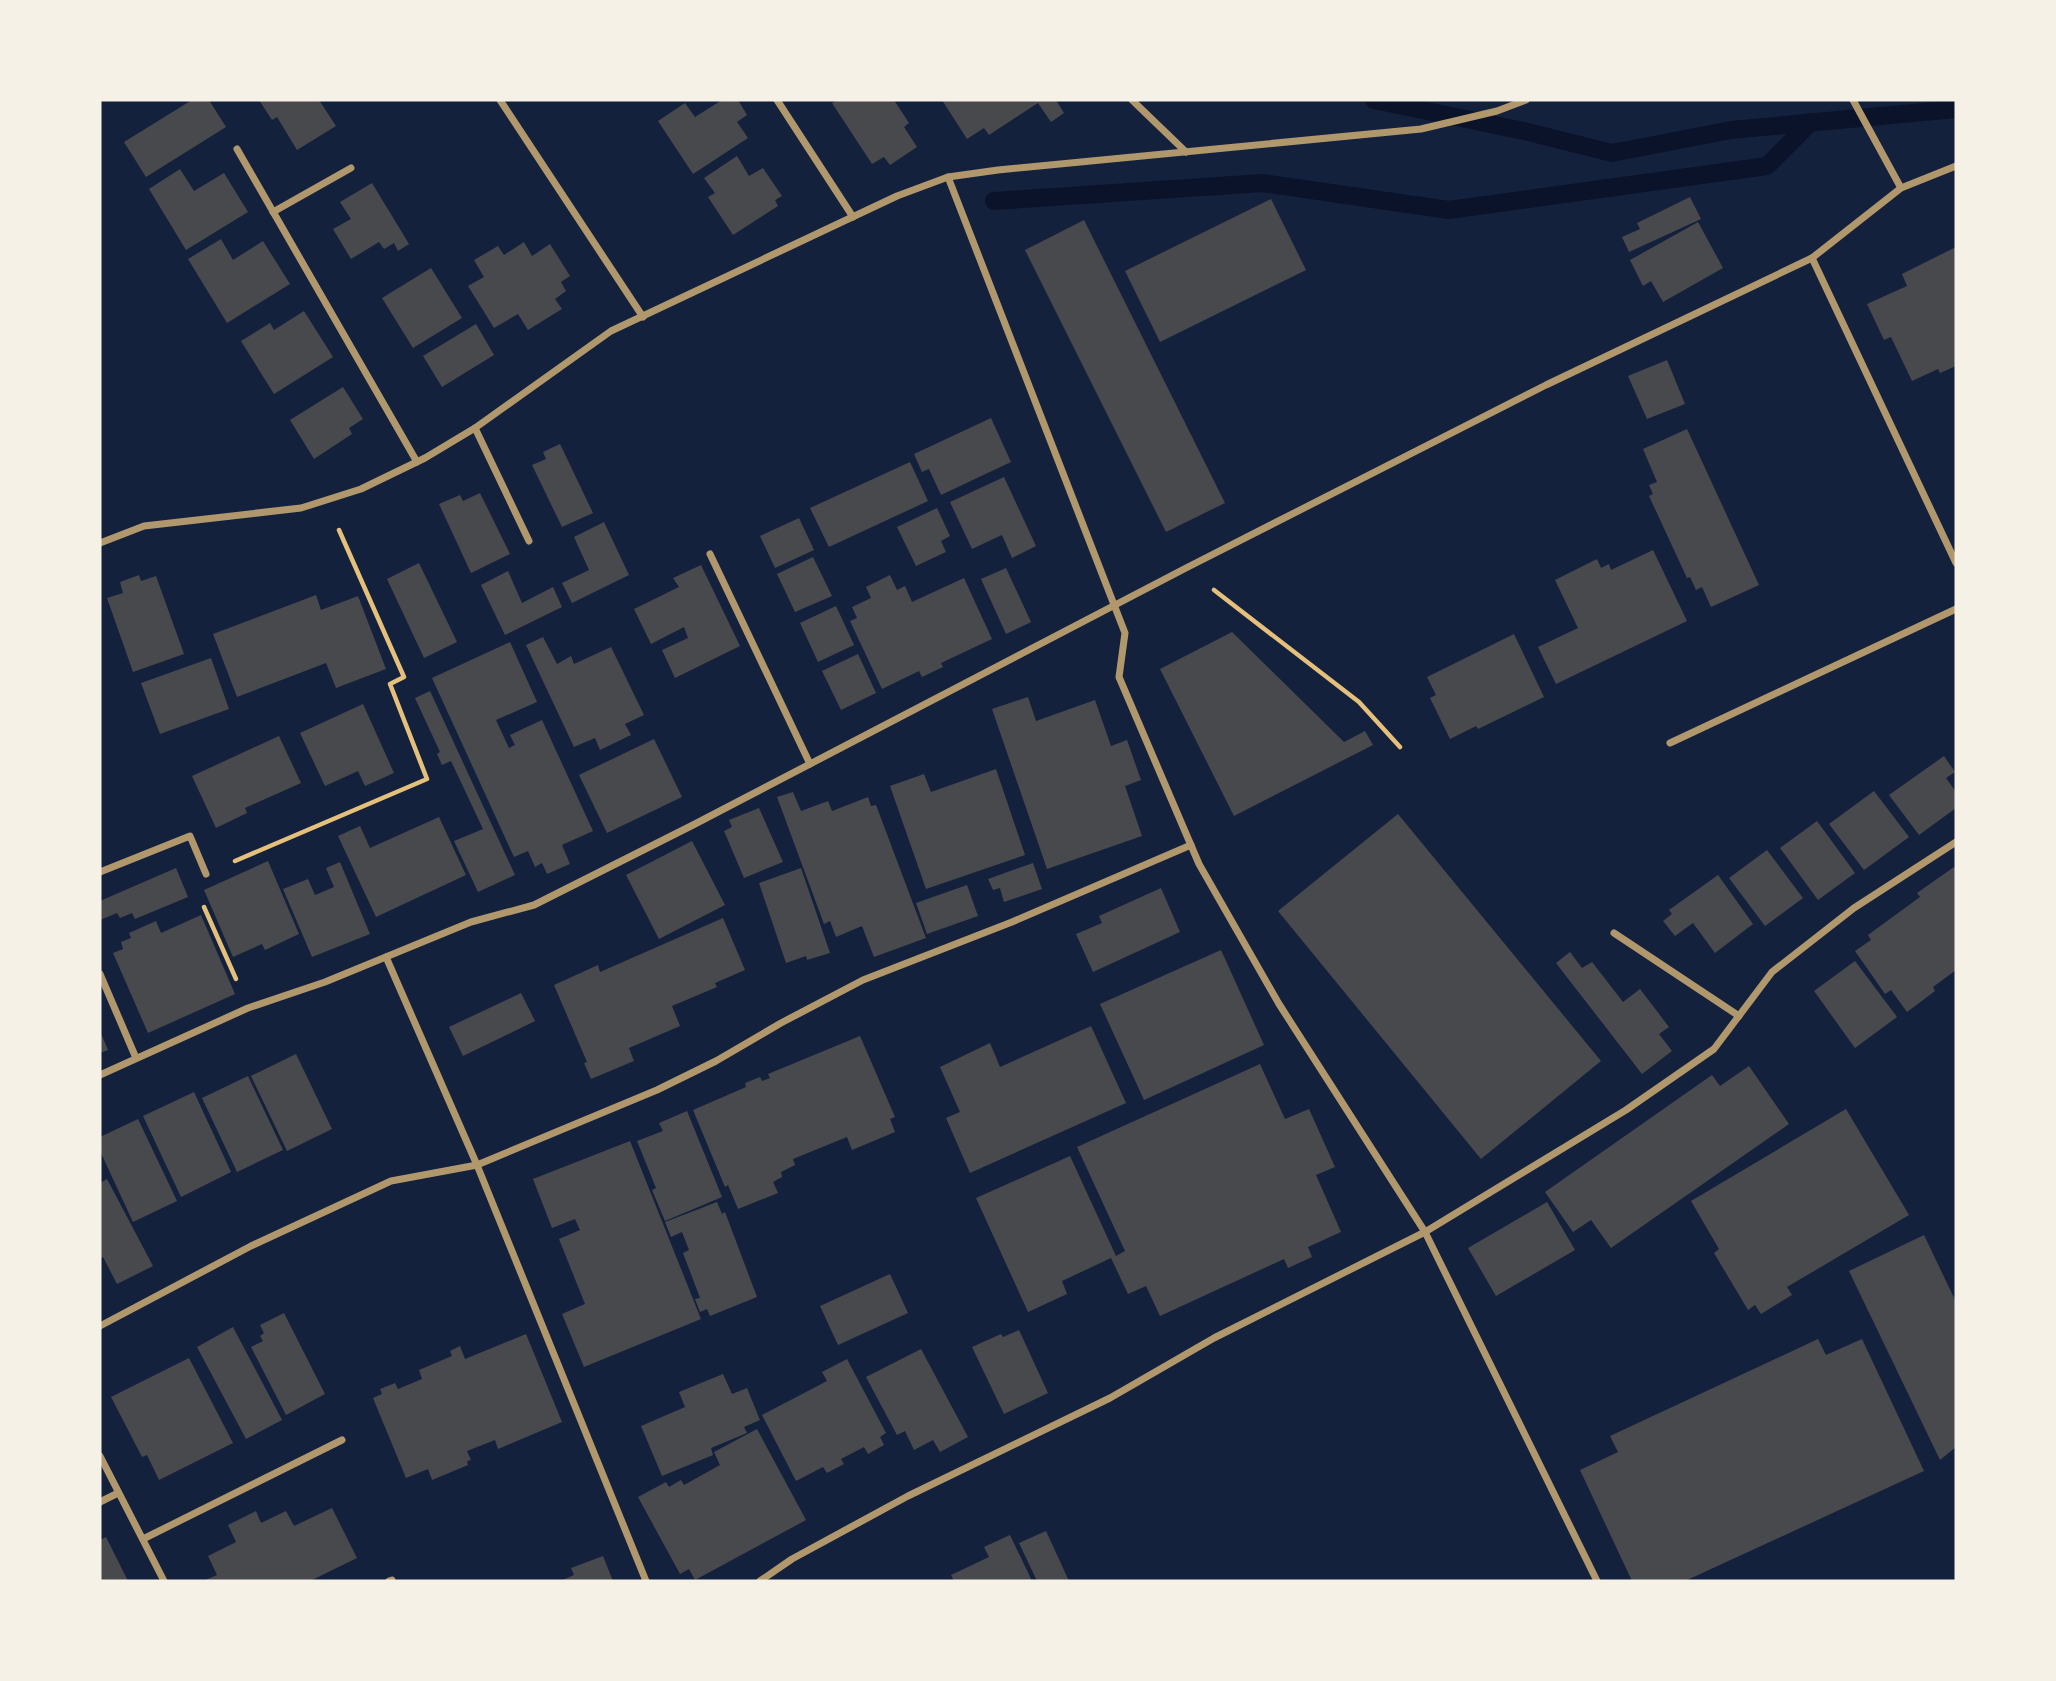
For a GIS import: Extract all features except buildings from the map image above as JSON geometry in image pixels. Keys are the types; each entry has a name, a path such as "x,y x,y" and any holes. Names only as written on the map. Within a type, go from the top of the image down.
{"street":[{"path":"500,100 643,317"},
{"path":"777,100 853,218"},
{"path":"1132,100 1186,152"},
{"path":"100,543 144,526 301,508 361,489 416,462 475,428 611,331 897,196 948,177 1421,129 1497,111 1526,100"},
{"path":"1853,100 1901,188"},
{"path":"237,149 416,462"},
{"path":"100,1075 248,1008 325,982 471,922 534,905 1546,385 1812,258 1901,188 1956,166"},
{"path":"273,212 351,168"},
{"path":"948,177 1125,633 1119,677 1199,864 1279,1004 1425,1232 1597,1581"},
{"path":"1812,258 1956,563"},
{"path":"475,428 529,541"},
{"path":"710,554 810,764"},
{"path":"1670,743 1956,609"},
{"path":"100,872 190,836 206,874"},
{"path":"760,1581 792,1559 908,1496 1110,1398 1214,1338 1425,1232 1626,1110 1714,1049 1772,972 1854,908 1956,842"},
{"path":"100,1326 251,1246 391,1181 477,1165 657,1090 716,1061 780,1023 863,980 1012,922 1191,845"},
{"path":"1614,933 1739,1016"},
{"path":"386,957 477,1165 646,1581"},
{"path":"100,974 136,1058"},
{"path":"143,1539 342,1440"},
{"path":"100,1456 164,1581"},
{"path":"100,1502 118,1493"}],"path":[{"path":"248,1008 195,885 206,874 427,779 390,684 404,677 325,501"},
{"path":"1186,568 1359,702 1400,747"}],"waterway":[{"path":"1374,100 1524,131 1612,153 1731,130 1956,109"},
{"path":"994,201 1262,183 1449,210 1767,166 1811,122"}]}
